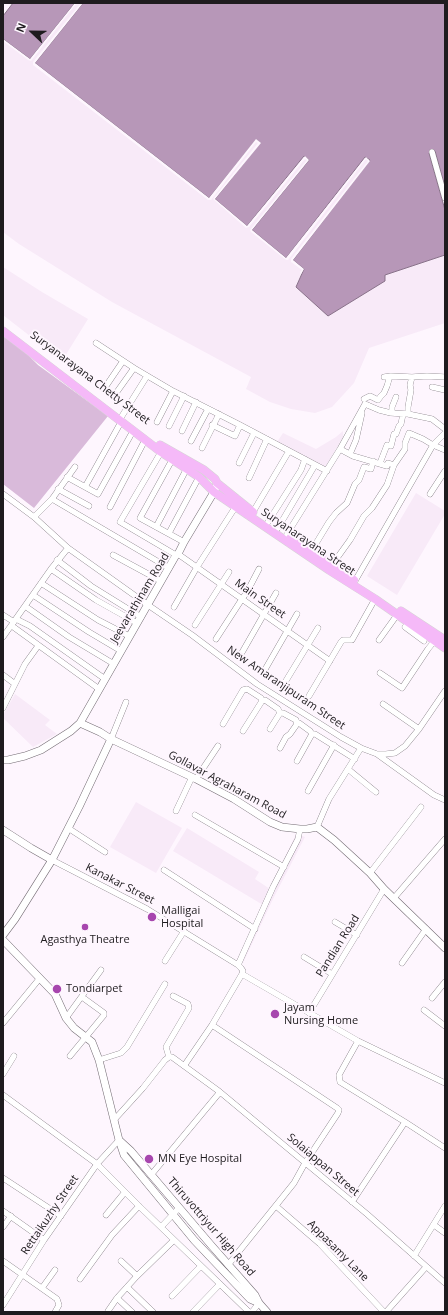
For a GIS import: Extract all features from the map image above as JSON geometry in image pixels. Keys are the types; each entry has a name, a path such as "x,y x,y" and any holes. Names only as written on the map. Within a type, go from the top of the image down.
{"main road":[{"name":"Suryanarayana Chetty Street","path":"3,326 162,450"},
{"name":"Suryanarayana Chetty Street","path":"3,331 122,419 133,431 145,440 162,450"},
{"name":"Suryanarayana Street","path":"162,450 172,460 199,477 214,492 329,570 375,599 445,648"},
{"name":"Suryanarayana Street","path":"162,450 204,470 215,479 217,483 268,522 445,640"},
{"name":"Jeevarathinam Road","path":"80,723 214,492 217,483"},
{"name":"Gollavar Agraharam Road","path":"80,723 194,778 234,799 270,822 282,827 300,830 317,827"},
{"path":"3,760 25,756 42,750 71,731 80,723"},
{"path":"3,935 15,919 52,860 111,739"},
{"path":"317,827 334,840 370,873 384,889 445,948"},
{"path":"3,830 52,860"},
{"path":"3,940 55,994 66,1018 74,1028 92,1042 99,1060 118,1140 124,1155 194,1240 250,1299 259,1304"},
{"name":"Thiruvottriyur High Road","path":"118,1140 131,1151 150,1175 255,1295 259,1304 267,1312"}],"street":[{"path":"432,152 445,198"},
{"path":"96,343 173,391 326,471"},
{"path":"104,389 123,361"},
{"path":"114,396 134,368"},
{"path":"85,487 147,376"},
{"path":"364,400 370,396 378,400 388,386 387,377 445,377"},
{"path":"380,463 387,445 391,446 394,434 396,434 406,414 412,377"},
{"path":"432,387 445,390"},
{"path":"158,422 173,391"},
{"path":"169,426 184,396"},
{"path":"392,413 392,408 396,397"},
{"path":"182,431 196,402"},
{"path":"287,534 340,449 365,404 379,410 392,413 432,419 445,429"},
{"path":"192,441 208,409"},
{"path":"350,454 357,435 361,411"},
{"path":"202,448 212,425 219,414"},
{"path":"212,425 235,436 240,425"},
{"path":"67,477 98,494 133,431"},
{"path":"239,463 254,433"},
{"path":"355,581 433,445 445,433"},
{"path":"332,565 350,540 364,516 372,508 387,485 394,465 405,449 405,443 409,434 445,450"},
{"path":"249,478 266,439"},
{"path":"110,507 145,440"},
{"path":"340,449 350,454 387,466 388,464 394,465"},
{"name":"Main Street","path":"162,450 120,522 197,567 330,661"},
{"path":"254,512 289,451"},
{"path":"268,522 301,470 305,459"},
{"path":"172,460 140,518 184,542"},
{"path":"312,550 329,522 347,503 364,467 371,469 373,461"},
{"path":"278,528 315,465"},
{"path":"34,517 52,499 75,467"},
{"path":"156,527 186,470"},
{"path":"430,494 445,471"},
{"path":"169,533 199,477"},
{"path":"58,489 89,506"},
{"name":"New Amaranjipuram Street","path":"3,494 34,517 68,548 192,635 257,684 341,737 361,748 377,754"},
{"path":"52,499 169,568"},
{"path":"174,607 197,567 236,506"},
{"path":"3,637 40,583 68,548"},
{"path":"113,555 162,581"},
{"path":"57,560 139,620"},
{"path":"51,569 96,600 139,620"},
{"path":"216,639 248,592 259,569"},
{"path":"195,625 229,572"},
{"path":"40,583 98,620 130,636"},
{"path":"240,656 276,592"},
{"path":"33,595 121,651"},
{"path":"309,696 342,641 352,640 375,599"},
{"path":"25,606 114,664"},
{"path":"263,673 297,614"},
{"path":"3,615 14,622 38,646 99,689"},
{"path":"380,640 397,615"},
{"path":"14,622 30,626 105,679"},
{"path":"409,623 405,627 424,641"},
{"path":"284,684 318,628"},
{"path":"380,673 402,688 421,659 435,642"},
{"path":"3,708 25,664 38,646"},
{"path":"3,675 15,684"},
{"path":"223,724 245,689 261,698 262,701 265,700 278,709 280,713 282,712 296,720 297,724 299,723 312,734 315,734 334,745 355,759"},
{"path":"377,754 395,752 405,746 419,729 445,691"},
{"path":"243,731 262,701"},
{"path":"111,739 126,702"},
{"path":"383,704 419,729"},
{"path":"270,729 280,713"},
{"path":"280,748 286,737 297,724"},
{"path":"297,761 312,734"},
{"path":"308,791 334,745"},
{"path":"176,811 194,778 218,746"},
{"path":"317,827 329,800 361,748"},
{"path":"377,754 434,795 445,800"},
{"path":"348,769 376,792"},
{"path":"370,873 421,807"},
{"path":"195,815 284,868"},
{"path":"68,828 106,852"},
{"path":"184,1066 212,1025 242,974 243,971 238,965 273,887 298,839 300,830"},
{"path":"394,898 445,839"},
{"name":"Kanakar Street","path":"52,860 147,908 238,965"},
{"path":"164,870 255,929"},
{"name":"Pandian Road","path":"309,1013 384,889"},
{"path":"335,922 357,935"},
{"path":"402,963 426,930"},
{"path":"165,961 184,931"},
{"path":"304,957 332,974"},
{"path":"66,1018 101,970"},
{"path":"242,974 358,1041 445,1083"},
{"path":"3,1023 40,978"},
{"path":"432,998 445,982"},
{"path":"99,1060 121,1053 127,1047 165,984"},
{"path":"114,1120 169,1057 166,1047 189,1008 188,1004 173,996"},
{"path":"70,1056 104,1015 82,997"},
{"path":"424,1010 445,1026"},
{"path":"212,1025 337,1108 338,1113 305,1163 294,1183 228,1265"},
{"path":"358,1041 339,1076 340,1082 445,1148"},
{"path":"3,1074 14,1056"},
{"name":"Solaiappan Street","path":"169,1057 172,1057 220,1092 352,1202 445,1283"},
{"path":"150,1175 220,1092"},
{"path":"3,1095 97,1164 249,1312"},
{"path":"352,1202 405,1122"},
{"name":"Rettaikuzhy Street","path":"3,1305 44,1240 97,1164 118,1140"},
{"path":"3,1178 61,1216"},
{"path":"106,1215 125,1192"},
{"path":"80,1279 112,1235 139,1206"},
{"name":"Appasamy Lane","path":"276,1206 320,1244 385,1312"},
{"path":"414,1256 445,1206"},
{"path":"161,1227 179,1208"},
{"path":"3,1211 44,1240"},
{"path":"3,1227 11,1216"},
{"path":"434,1224 445,1233"},
{"path":"108,1311 117,1298 137,1276 174,1240"},
{"path":"3,1261 57,1299 59,1302 58,1308 55,1312"},
{"path":"121,1261 137,1276"},
{"path":"172,1296 201,1266"},
{"path":"385,1312 426,1267"},
{"path":"42,1288 54,1270"},
{"path":"193,1312 220,1284"},
{"path":"127,1287 153,1312"},
{"path":"117,1298 132,1312"},
{"path":"252,1312 259,1304"}],"shaded area":[{"path":"13,3 75,3 30,59 3,39 3,16"},
{"path":"75,3 83,3 35,63 305,156 366,157 370,161 301,274 296,287 385,275 445,255 445,323 369,348 354,383 332,407 315,413 291,409 270,402 246,389 251,377 112,302 19,244 3,232 3,39 30,59"},
{"path":"83,3 445,3 445,187 435,151 429,153 445,210 445,255 385,275 385,281 328,316 296,287 304,269 293,260 370,160 365,157 286,258 252,230 309,160 304,156 247,226 215,199 260,143 256,140 209,198 35,63"},
{"path":"3,267 88,319 62,361 3,315"},
{"path":"3,333 19,346 38,365 108,416 34,508 3,484"},
{"path":"343,431 343,437 325,468 277,442 283,433 316,449"},
{"path":"416,493 445,511 445,514 397,595 367,576"},
{"path":"15,694 50,720 45,725 57,734 33,747 3,718 3,715"},
{"path":"136,802 182,828 156,873 110,847"},
{"path":"187,828 259,872 255,879 270,889 296,834 305,837 273,899 243,963 237,959 263,905 173,851"}],"pier":[{"path":"75,3 77,3 31,61 3,41 3,39 30,59"},
{"path":"81,3 83,3 35,63 209,198 256,139 261,143 215,199 247,226 305,156 309,160 252,230 286,258 366,157 370,161 293,260 304,269 301,274 300,272 302,270 291,262 291,259 368,161 366,159 288,260 286,260 250,230 307,160 305,159 249,227 246,228 213,199 258,143 256,142 211,200 208,200 33,65 33,62"}],"place":[{"name":"Malligai Hospital","path":"152,917"},
{"name":"Agasthya Theatre","path":"85,927"},
{"name":"Tondiarpet","path":"57,989"},
{"name":"Jayam Nursing Home","path":"275,1014"},
{"name":"MN Eye Hospital","path":"149,1159"}]}
